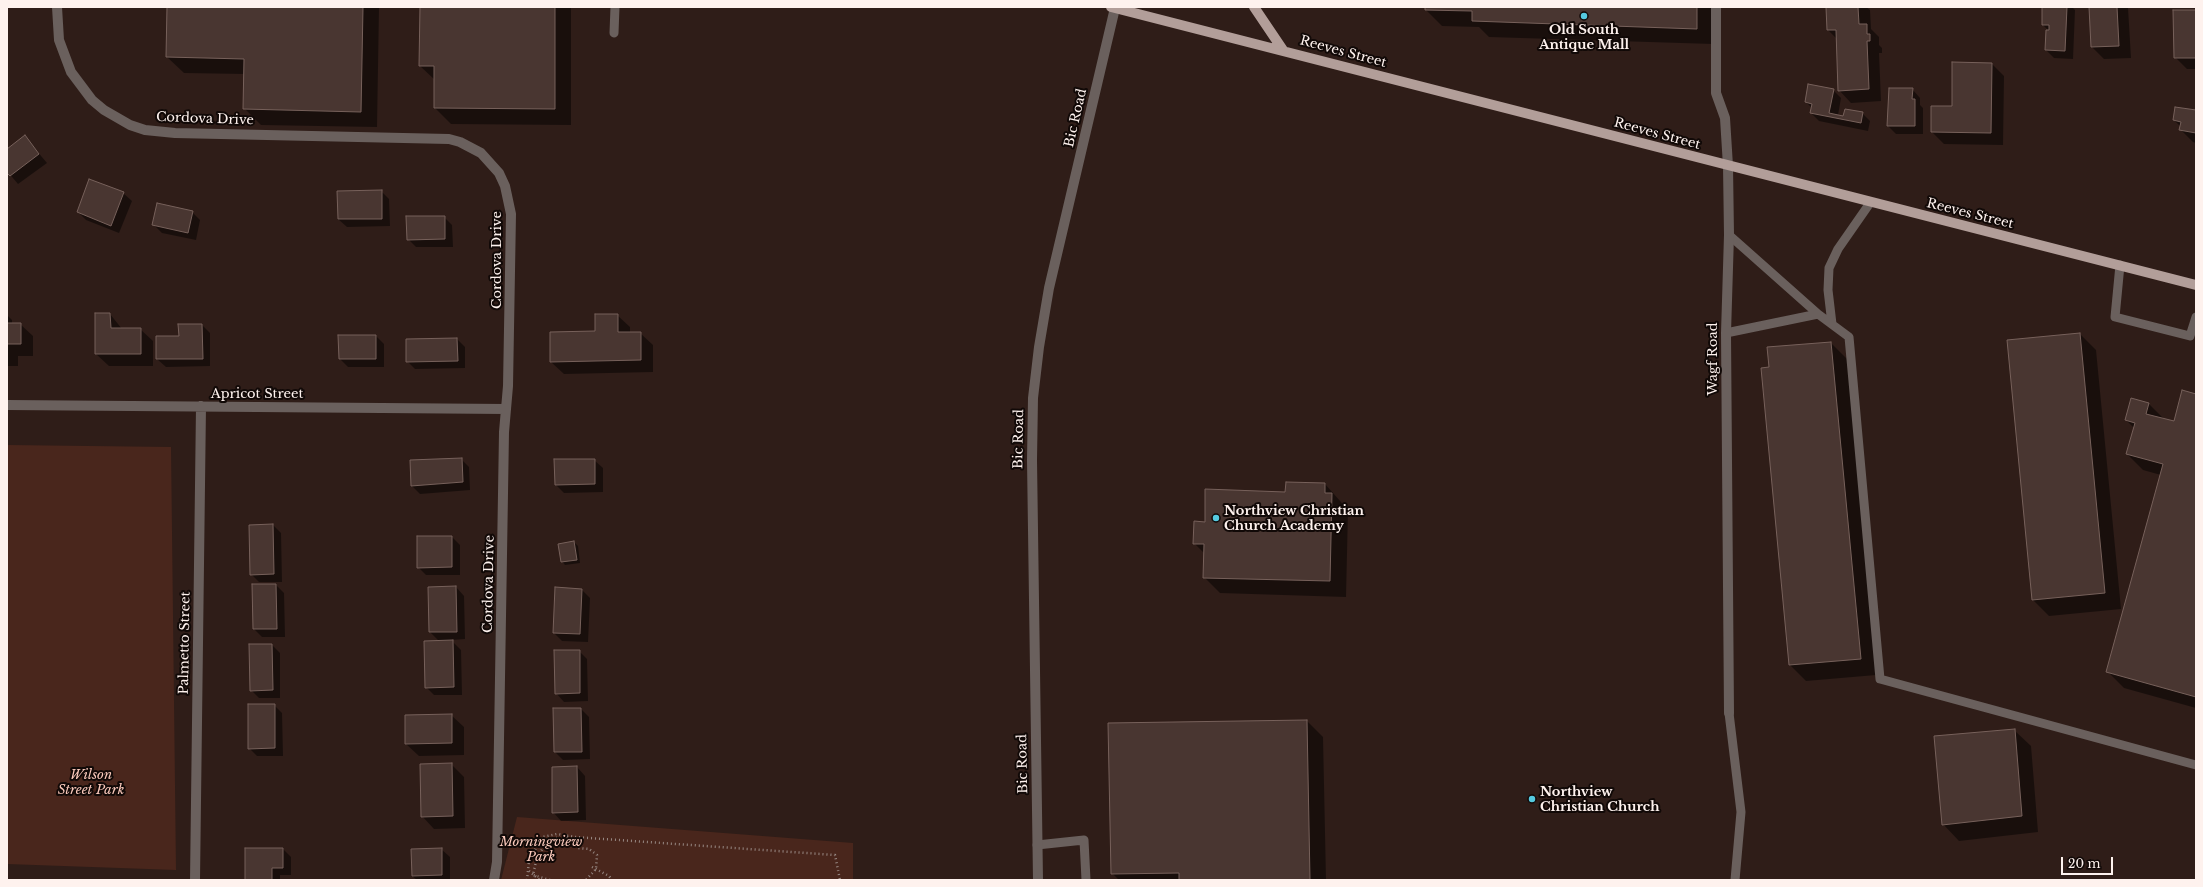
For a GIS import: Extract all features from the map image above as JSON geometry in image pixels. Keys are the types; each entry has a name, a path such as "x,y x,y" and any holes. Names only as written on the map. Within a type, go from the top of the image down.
{"main road":[{"name":"Reeves Street","path":"1113,7 1870,203 2196,285"},
{"path":"1254,7 1283,50"}],"street":[{"name":"Cordova Drive","path":"57,7 59,40 71,72 92,100 104,110 130,125 152,131 175,133 437,137 460,142 486,158 499,173 506,186 511,214 497,862 494,880"},
{"name":"Bic Road","path":"1038,880 1032,460 1033,398 1039,347 1049,288 1113,7"},
{"name":"Wagf Road","path":"1716,7 1716,93 1725,118 1728,166 1729,235 1726,333 1729,713"},
{"name":"Apricot Street","path":"7,404 506,409"},
{"name":"Palmetto Street","path":"195,880 202,406"}],"lane":[{"path":"614,34 615,7"},
{"path":"1832,324 1828,290 1829,268 1838,250 1870,203"},
{"path":"1729,235 1818,314 1849,337 1880,679 2196,765"},
{"path":"2120,266 2115,317 2193,337 2196,317"},
{"path":"1726,333 1818,314"},
{"path":"1729,713 1741,812 1735,880"},
{"path":"1037,845 1084,840 1086,880"}],"path":[{"path":"533,875 537,857 545,845 562,835"},
{"path":"562,835 569,838 578,848 589,850 597,855 596,869 586,880"},
{"path":"528,880 528,862 542,837 562,835 835,855 840,880"},
{"path":"540,841 545,845"},
{"path":"592,867 609,876 612,880"},
{"path":"528,870 540,880"},
{"path":"533,875 550,880"}],"green space":[{"name":"Wilson Street Park","path":"7,445 171,447 176,870 7,864"},
{"name":"Morningview Park","path":"517,817 853,843 853,880 501,880"}],"building":[{"path":"167,7 363,7 361,112 243,109 244,59 166,57"},
{"path":"420,7 555,7 555,109 434,108 434,66 419,66"},
{"name":"Old South Antique Mall","path":"1425,7 1697,7 1697,29 1472,21 1472,11 1425,10"},
{"path":"1826,7 1858,7 1859,24 1867,24 1867,34 1870,34 1870,41 1867,41 1869,89 1838,91 1836,30 1827,30"},
{"path":"2042,7 2067,7 2065,51 2045,50 2046,30 2049,30 2049,25 2042,25"},
{"path":"2089,7 2117,7 2119,46 2091,47"},
{"path":"2173,10 2196,10 2196,58 2174,58"},
{"path":"1952,62 1992,63 1991,133 1931,132 1931,106 1952,106"},
{"path":"1808,84 1834,89 1829,113 1843,116 1845,109 1863,112 1861,123 1810,113 1812,104 1805,102"},
{"path":"1889,88 1913,88 1912,99 1915,99 1915,126 1887,126"},
{"path":"2175,107 2196,110 2196,133 2179,130 2181,122 2173,120"},
{"path":"25,135 39,154 10,176 7,173 7,149"},
{"path":"89,179 124,192 111,226 77,212"},
{"path":"382,190 382,219 338,219 337,191"},
{"path":"157,203 193,211 188,233 152,225"},
{"path":"406,216 445,216 445,239 407,240"},
{"path":"95,313 110,313 111,328 141,328 141,354 95,354"},
{"path":"595,314 618,314 618,332 641,332 641,360 550,362 550,332 595,331"},
{"path":"7,323 21,323 21,344 7,344"},
{"path":"178,324 202,324 203,359 156,359 156,336 179,336"},
{"path":"2080,333 2105,593 2032,600 2007,340"},
{"path":"338,335 376,335 376,359 339,359"},
{"path":"457,338 458,361 406,362 406,339"},
{"path":"1831,342 1861,659 1789,665 1761,368 1769,367 1767,347"},
{"path":"2182,390 2196,394 2196,697 2106,672 2163,464 2126,454 2135,423 2125,420 2131,398 2149,403 2146,414 2174,421"},
{"path":"462,458 463,482 411,486 410,460"},
{"path":"554,459 595,459 595,484 555,485"},
{"path":"1286,482 1325,483 1325,493 1332,493 1330,581 1203,578 1204,544 1193,544 1194,521 1205,522 1205,489 1285,492"},
{"path":"273,524 274,574 250,575 249,525"},
{"path":"417,536 452,536 452,567 417,568"},
{"path":"574,541 577,560 561,562 558,544"},
{"path":"252,584 276,584 277,629 253,629"},
{"path":"456,586 457,632 429,632 428,587"},
{"path":"555,587 582,589 580,634 553,633"},
{"path":"453,640 454,687 425,688 424,641"},
{"path":"249,644 272,644 273,690 250,691"},
{"path":"554,650 580,650 580,693 555,694"},
{"path":"248,704 275,704 275,748 248,749"},
{"path":"553,708 581,708 582,752 554,752"},
{"path":"452,714 452,743 405,744 405,715"},
{"path":"1307,720 1310,880 1179,880 1179,873 1111,874 1108,723"},
{"path":"2015,729 2022,816 1942,825 1934,736"},
{"path":"452,763 453,816 421,817 420,764"},
{"path":"577,766 578,812 552,813 552,767"},
{"path":"245,848 283,848 283,868 272,868 272,880 245,880"},
{"path":"442,848 442,875 412,876 411,849"}],"place":[{"name":"Old South Antique Mall","path":"1584,16"},
{"name":"Northview Christian Church Academy","path":"1216,518"},
{"name":"Northview Christian Church","path":"1532,799"}]}
